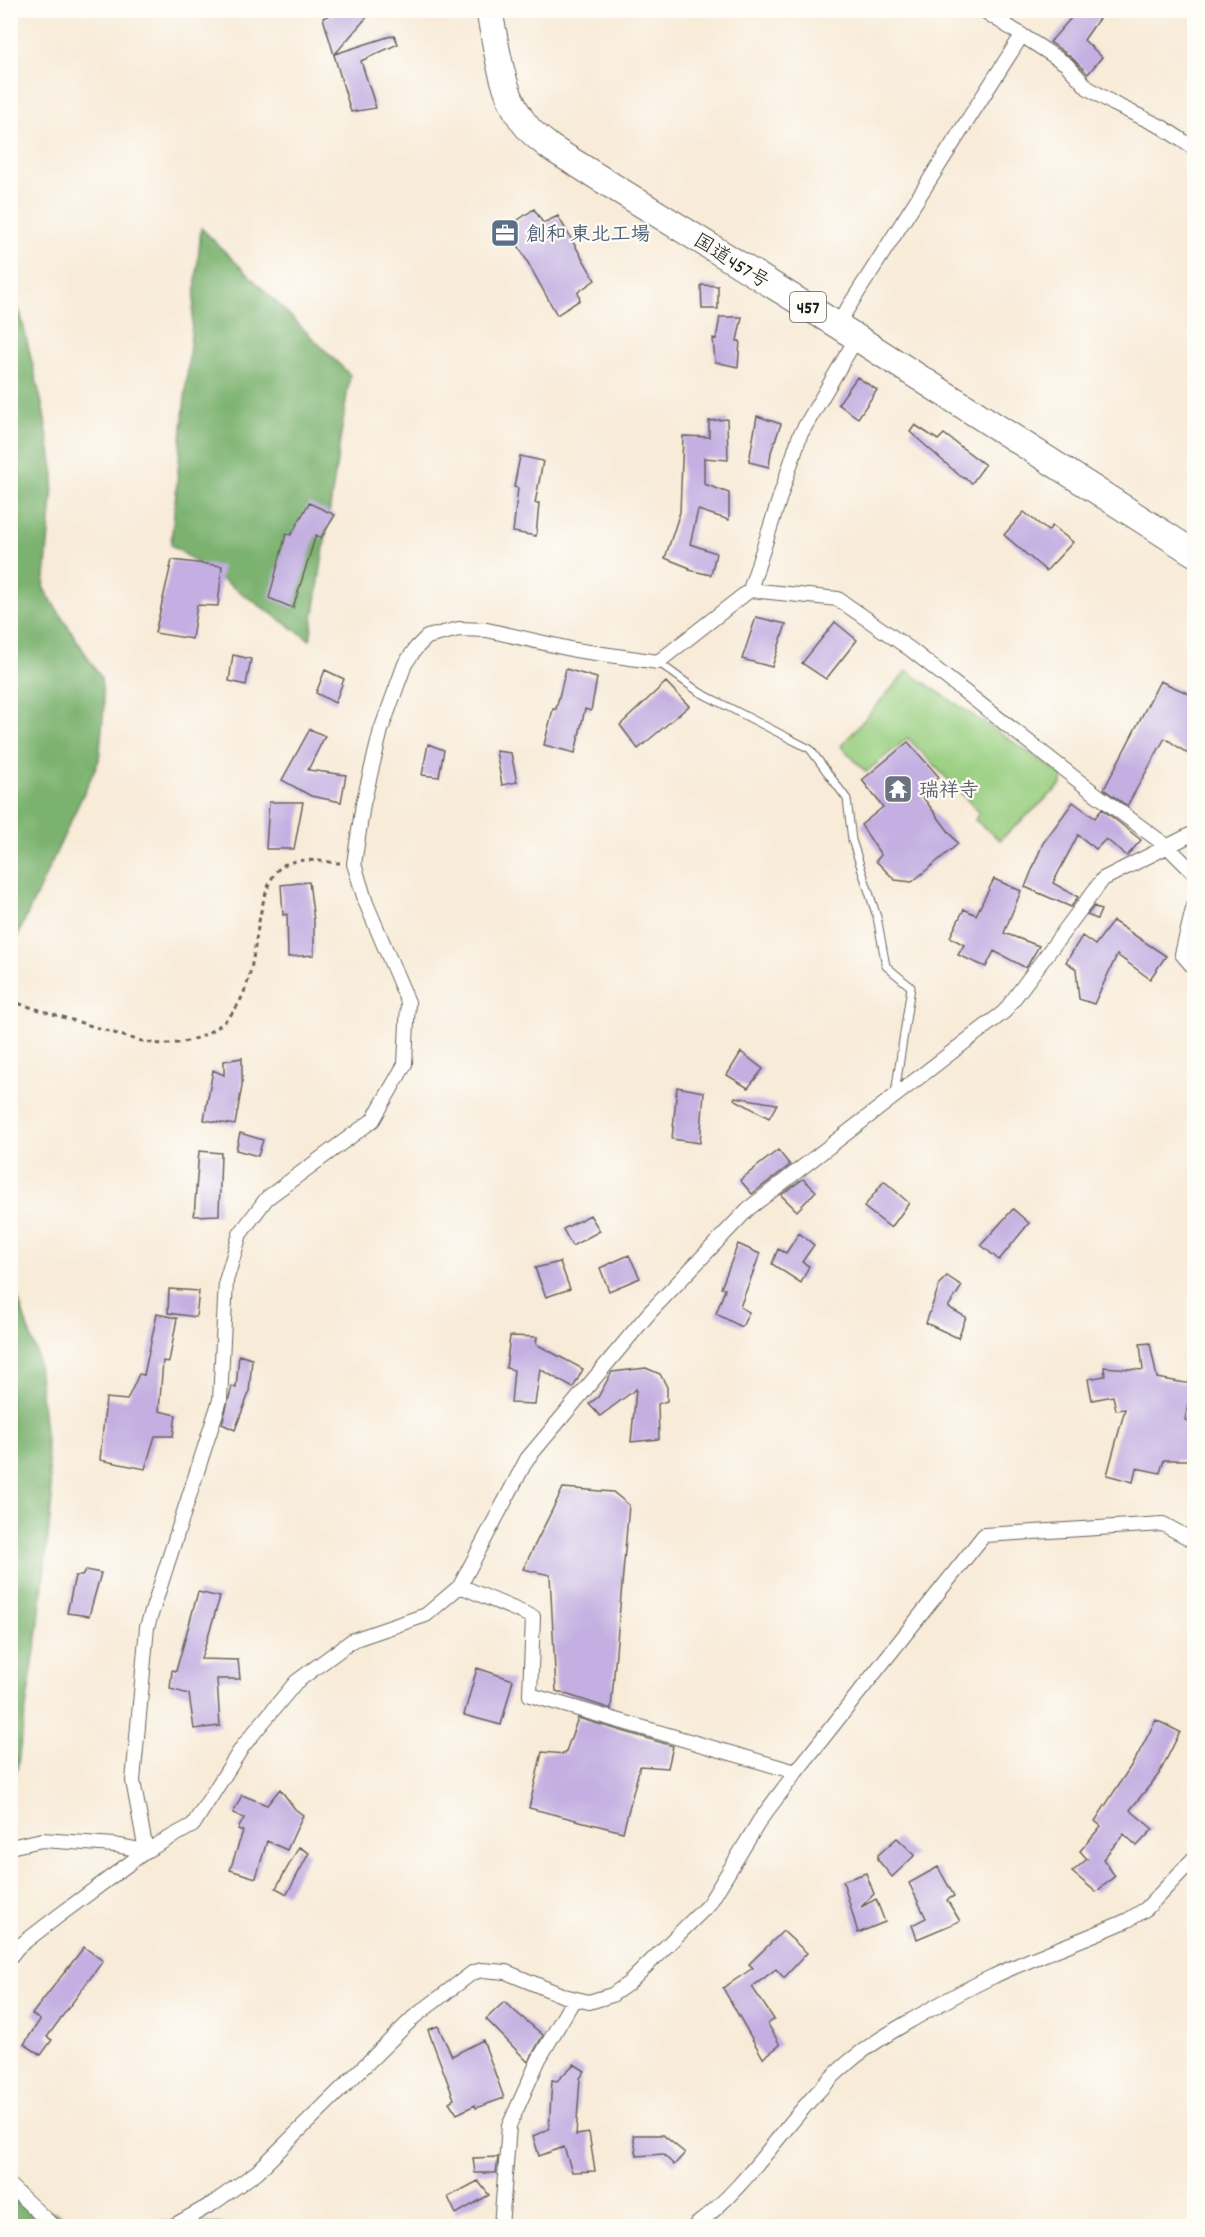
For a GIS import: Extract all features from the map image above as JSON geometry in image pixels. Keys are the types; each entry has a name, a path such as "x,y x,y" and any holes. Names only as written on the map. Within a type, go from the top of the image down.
{"highway":[{"name":"国道457号","path":"489,10 501,69 513,105 529,129 551,147 1194,553"}],"street":[{"path":"983,10 1066,64 1088,88 1114,104 1162,127 1194,148"},
{"path":"146,1851 133,1781 147,1627 220,1400 226,1281 240,1234 267,1198 373,1120 405,1064 408,1002 366,903 354,864 363,804 381,730 405,664 416,648 427,638 459,629 487,630 575,650 658,662 750,590 800,435 847,332 1022,35"},
{"path":"750,590 838,599 910,649 1085,786 1168,847 1194,873"},
{"path":"10,1957 18,1947 146,1851 193,1825 243,1746 296,1682 353,1640 426,1615 460,1586 527,1459 650,1312 748,1209 1004,1012 1103,879 1194,833"},
{"path":"1194,905 1182,954 1194,968"},
{"path":"173,2226 212,2204 257,2172 414,2017 472,1973 482,1970 506,1972 574,1999 589,2002 612,1995 629,1983 697,1918 715,1895 760,1820 984,1535 1163,1524 1194,1541"},
{"path":"460,1586 533,1617 530,1695 796,1772"},
{"path":"10,1847 42,1840 115,1845 146,1851"},
{"path":"694,2226 710,2215 746,2180 804,2105 849,2062 871,2045 942,2002 996,1975 1128,1920 1146,1909 1194,1858"},
{"path":"501,2226 509,2127 538,2059 574,1999"},
{"path":"10,2186 53,2226"}],"lane":[{"path":"658,662 699,692 810,749 847,799 852,840 877,917 886,966 911,987 895,1095"}],"path":[{"path":"10,1000 146,1043 169,1044 196,1040 219,1027 241,1000 252,963 264,901 271,878 278,870 286,864 300,861 354,864"}],"green space":[{"path":"201,228 350,375 310,640 171,545"},
{"path":"11,299 20,312 43,408 54,475 44,589 101,678 104,707 99,760 11,950"},
{"path":"907,671 1064,776 1060,786 1000,840 975,820 979,812 908,738 866,772 841,746"},
{"path":"10,1275 37,1355 52,1500 38,1630 17,1768 11,1785"},
{"path":"11,2198 74,2219 272,2226 11,2226"}],"building":[{"path":"341,10 373,10 335,54 394,35 398,44 361,61 376,108 351,112 323,18"},
{"path":"1078,10 1105,10 1084,40 1102,57 1088,74 1071,57 1050,42"},
{"path":"534,209 543,223 558,216 595,280 578,292 580,300 557,315 508,227"},
{"path":"701,285 718,286 718,309 702,309"},
{"path":"720,317 742,317 737,341 740,341 738,367 715,362 713,338 716,339"},
{"path":"857,377 877,390 858,418 838,404"},
{"path":"757,416 781,424 771,452 769,467 749,462"},
{"path":"727,419 728,460 704,458 704,484 729,493 729,520 698,510 690,544 716,553 711,575 689,570 690,568 665,558 680,512 683,436 709,437 709,421"},
{"path":"915,425 938,440 944,434 985,465 972,483 959,475 910,432"},
{"path":"520,456 543,461 535,503 539,503 536,536 513,532 518,488 514,487"},
{"path":"309,503 335,515 321,538 316,535 293,608 269,598 286,534 291,535"},
{"path":"1024,512 1048,531 1052,526 1073,542 1046,571 1004,535"},
{"path":"172,560 222,566 218,606 197,605 192,639 155,633"},
{"path":"756,617 786,624 772,667 742,659"},
{"path":"835,622 857,640 826,679 802,663"},
{"path":"233,655 251,659 246,685 229,681"},
{"path":"566,669 597,678 591,711 585,709 575,753 544,745"},
{"path":"325,670 344,679 335,703 316,693"},
{"path":"1160,681 1194,696 1194,758 1165,738 1127,806 1104,789"},
{"path":"666,682 689,706 638,749 620,725"},
{"path":"310,729 325,736 308,770 346,775 341,802 311,796 282,780"},
{"path":"908,742 939,777 922,796 958,844 912,882 895,880 876,861 881,855 861,825 883,807 862,780"},
{"path":"428,744 444,750 439,777 422,775"},
{"path":"496,751 511,753 517,782 502,785"},
{"path":"269,802 303,802 294,849 266,849"},
{"path":"1073,802 1095,818 1102,809 1141,840 1127,856 1106,839 1096,849 1078,835 1053,883 1078,897 1071,907 1025,887 1043,843"},
{"path":"994,879 1021,891 1004,933 1039,946 1026,968 994,951 986,967 958,955 964,945 950,937 964,909 976,915"},
{"path":"309,882 314,921 314,955 288,957 287,914 283,915 281,885"},
{"path":"1094,906 1101,910 1097,919 1087,915"},
{"path":"1113,921 1166,956 1150,979 1117,955 1094,1004 1079,999 1076,969 1066,962 1082,936 1095,945"},
{"path":"741,1052 763,1069 748,1088 727,1075"},
{"path":"242,1058 242,1086 235,1125 204,1120 213,1070 224,1075 224,1061"},
{"path":"677,1087 704,1092 700,1143 672,1139"},
{"path":"735,1097 777,1104 769,1118 734,1099"},
{"path":"240,1133 263,1140 258,1156 236,1150"},
{"path":"778,1150 790,1165 752,1194 740,1180"},
{"path":"199,1151 221,1153 219,1215 194,1216"},
{"path":"803,1179 816,1191 797,1211 781,1195"},
{"path":"884,1181 909,1203 891,1228 864,1207"},
{"path":"1013,1209 1029,1223 999,1260 981,1245"},
{"path":"590,1215 600,1231 572,1246 563,1229"},
{"path":"799,1233 814,1245 802,1262 809,1266 801,1283 772,1264 778,1249 786,1253"},
{"path":"738,1244 760,1254 740,1307 749,1312 742,1327 716,1314 725,1289 721,1288"},
{"path":"629,1255 640,1278 609,1291 600,1268"},
{"path":"560,1262 570,1289 546,1297 535,1268"},
{"path":"947,1276 962,1286 948,1307 966,1317 958,1338 926,1323 940,1283"},
{"path":"169,1289 199,1291 196,1317 168,1313"},
{"path":"157,1314 177,1318 169,1362 163,1361 159,1411 176,1415 173,1436 155,1436 145,1469 100,1460 106,1398 127,1400 139,1374 144,1375"},
{"path":"510,1336 537,1337 536,1344 583,1369 573,1388 540,1369 535,1404 511,1403 514,1370 506,1368"},
{"path":"1150,1343 1157,1378 1192,1384 1185,1420 1194,1422 1194,1435 1189,1460 1164,1460 1160,1473 1136,1468 1133,1482 1107,1475 1125,1409 1116,1410 1113,1396 1092,1400 1088,1379 1105,1376 1104,1367 1143,1370 1140,1344"},
{"path":"239,1355 252,1359 249,1393 235,1430 222,1424 232,1386 236,1388"},
{"path":"646,1368 660,1374 667,1387 667,1401 658,1404 659,1439 631,1442 636,1389 600,1416 589,1404 598,1397 612,1372"},
{"path":"563,1488 613,1492 629,1505 611,1709 556,1691 550,1575 523,1569"},
{"path":"86,1570 101,1573 89,1616 67,1613 75,1576 82,1576"},
{"path":"198,1592 220,1597 201,1659 238,1660 240,1679 217,1679 220,1726 194,1729 189,1694 170,1689 172,1670 176,1671"},
{"path":"477,1668 513,1680 501,1725 464,1715"},
{"path":"578,1718 673,1746 668,1768 640,1766 623,1832 529,1808 542,1752 565,1754"},
{"path":"1156,1720 1180,1732 1159,1774 1130,1810 1153,1829 1137,1846 1124,1834 1103,1859 1115,1876 1096,1892 1072,1872 1087,1859 1080,1851 1101,1826 1095,1821 1136,1758"},
{"path":"280,1789 295,1809 303,1815 287,1850 267,1841 256,1878 230,1870 243,1831 238,1829 244,1818 233,1813 242,1795 267,1805"},
{"path":"897,1838 915,1855 892,1877 878,1860 878,1855"},
{"path":"299,1847 309,1853 287,1894 276,1888"},
{"path":"938,1867 954,1896 947,1900 960,1921 917,1939 912,1925 926,1918 909,1883"},
{"path":"866,1873 874,1894 861,1907 876,1899 885,1922 858,1933 843,1881"},
{"path":"783,1931 807,1953 784,1978 776,1969 752,1987 774,2019 768,2024 780,2045 763,2058 723,1988 753,1968 749,1964"},
{"path":"84,1947 103,1961 47,2037 52,2040 41,2055 24,2044 40,2020 32,2014"},
{"path":"504,2002 543,2035 528,2062 486,2019"},
{"path":"438,2026 452,2056 483,2040 504,2098 476,2108 475,2105 457,2114 449,2102 454,2099 428,2030"},
{"path":"574,2064 585,2071 580,2078 576,2135 589,2133 595,2171 572,2172 564,2147 539,2156 533,2136 549,2129 552,2080 557,2081"},
{"path":"633,2135 663,2135 685,2153 674,2165 663,2154 637,2156"},
{"path":"498,2157 496,2173 475,2173 473,2158"},
{"path":"478,2181 489,2195 456,2214 448,2197"}],"place":[{"name":"創和 東北工場","path":"505,233"},
{"name":"瑞祥寺","path":"898,789"}]}
